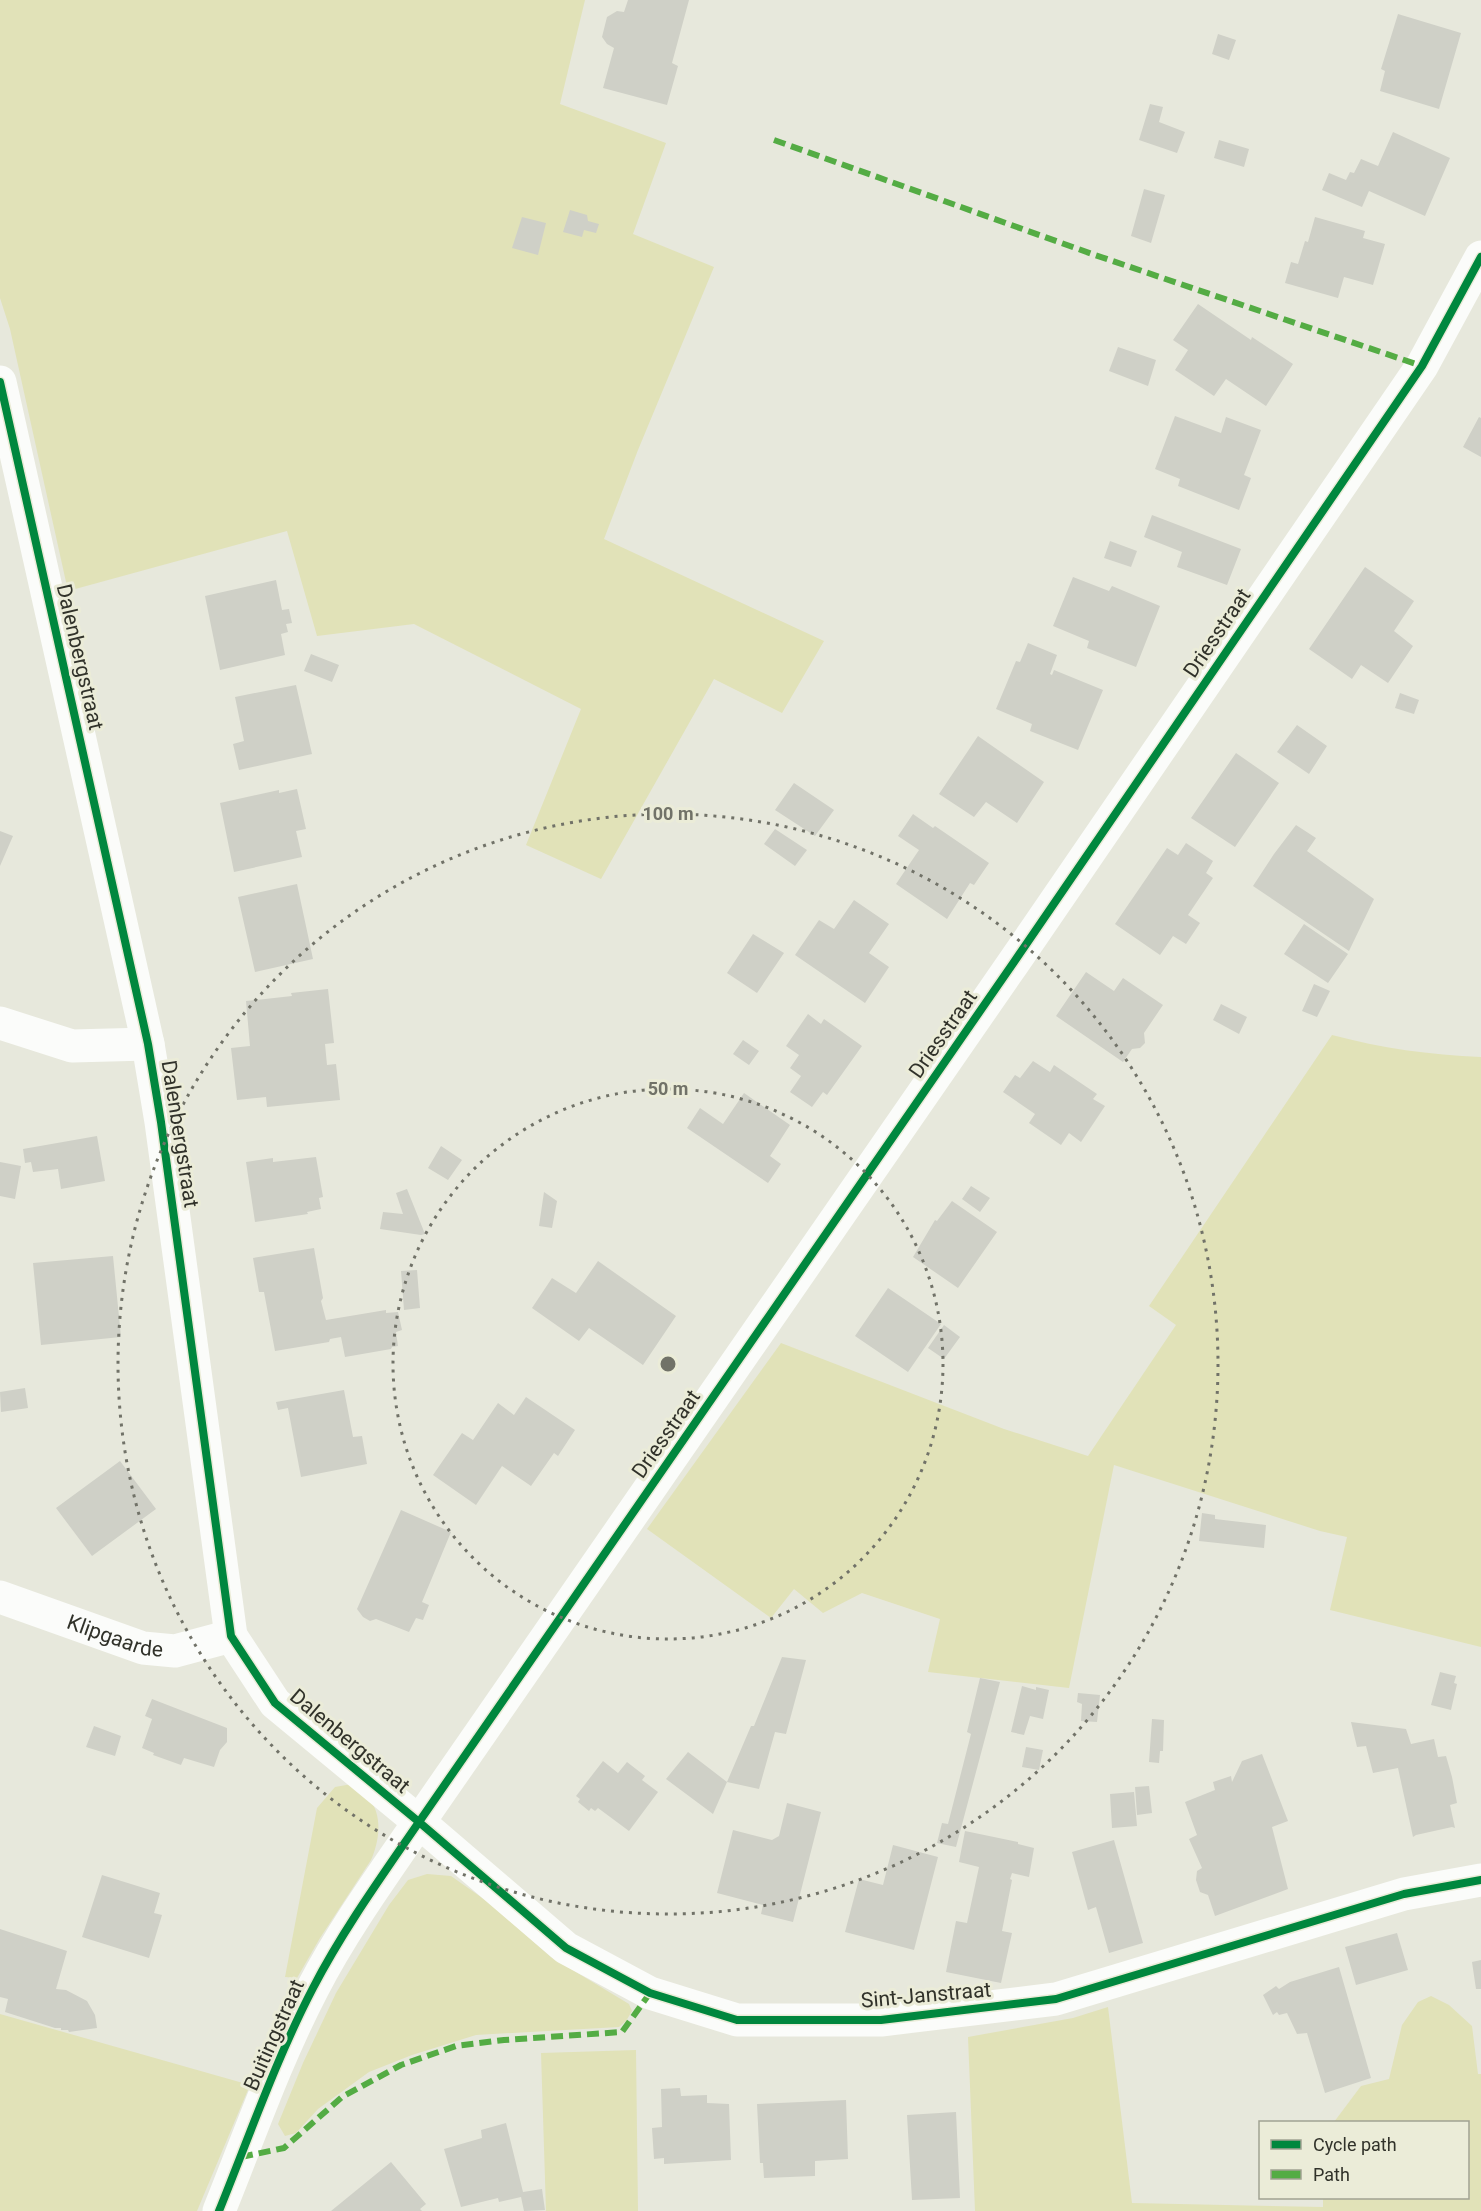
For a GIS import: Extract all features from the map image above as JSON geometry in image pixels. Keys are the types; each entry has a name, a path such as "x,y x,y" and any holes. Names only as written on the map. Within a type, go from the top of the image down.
{"street":[{"name":"Driesstraat","path":"419,1822 1014,962 1415,376 1481,257"},
{"name":"Dalenbergstraat","path":"0,382 148,1044 163,1133 231,1636 275,1703 419,1822"},
{"path":"0,1023 72,1046 148,1044"},
{"name":"Klipgaarde","path":"0,1597 144,1648 175,1651 231,1636"},
{"name":"Sint-Janstraat","path":"419,1822 566,1948 650,1993 737,2020 881,2020 1056,2000 1404,1894 1481,1880"},
{"name":"Buitingstraat","path":"219,2211 284,2051 314,1988 354,1918 419,1822"}],"green space":[{"path":"0,0 585,0 560,104 666,143 633,234 714,267 638,450 604,539 824,641 782,713 714,679 601,879 526,845 581,709 414,624 317,636 287,531 68,591 10,329 0,298"},
{"path":"1332,1035 1406,1050 1481,1057 1481,1647 1330,1610 1347,1537 1320,1531 1114,1465 1069,1688 928,1672 940,1619 862,1593 823,1613 794,1589 771,1618 647,1529 781,1343 1004,1429 1088,1456 1176,1325 1149,1306"},
{"path":"352,1784 370,1800 377,1814 378,1838 374,1853 297,1978 285,1977 317,1808 335,1787"},
{"path":"427,1874 451,1876 488,1902 551,1957 629,2004 632,2011 619,2027 476,2035 412,2055 369,2072 318,2109 296,2133 285,2136 278,2124 303,2063 336,1993 389,1905 408,1880"},
{"path":"1431,1996 1449,2005 1472,2026 1478,2074 1481,2074 1481,2211 975,2211 968,2037 1073,2018 1108,2007 1132,2203 1323,2207 1323,2199 1469,2199 1469,2121 1335,2121 1361,2086 1389,2079 1402,2025 1418,2002"},
{"path":"0,2014 250,2085 197,2211 0,2211"},
{"path":"636,2050 638,2211 546,2211 541,2053"}],"building":[{"path":"628,0 689,0 672,63 678,66 667,105 603,88 614,48 602,37 607,17 617,11 624,12"},
{"path":"1398,14 1461,33 1439,109 1380,91 1385,71 1381,69"},
{"path":"1218,34 1236,40 1229,60 1212,54"},
{"path":"1150,104 1163,107 1159,122 1185,132 1177,153 1139,140"},
{"path":"1393,132 1450,158 1425,216 1369,191 1362,207 1322,190 1329,173 1346,180 1350,172 1354,173 1361,159 1378,166"},
{"path":"1219,140 1249,149 1244,167 1214,158"},
{"path":"1144,189 1165,195 1151,243 1131,236"},
{"path":"570,210 587,215 588,221 599,224 596,233 584,230 582,237 563,232"},
{"path":"522,217 546,223 538,255 512,248"},
{"path":"1315,217 1365,231 1363,238 1385,244 1373,285 1344,277 1338,298 1285,283 1291,262 1298,264 1305,241 1308,242"},
{"path":"1198,304 1251,340 1252,337 1293,364 1266,406 1226,379 1214,396 1175,370 1188,350 1173,340"},
{"path":"1118,347 1156,360 1148,386 1109,371"},
{"path":"1175,416 1221,433 1226,417 1261,430 1244,475 1251,478 1239,510 1178,486 1180,479 1155,469"},
{"path":"1479,417 1481,418 1481,457 1463,447"},
{"path":"1152,515 1241,549 1227,585 1177,567 1182,552 1144,537"},
{"path":"1110,541 1137,551 1131,567 1104,558"},
{"path":"1365,567 1414,601 1394,631 1413,646 1388,683 1361,665 1352,679 1309,649"},
{"path":"1073,577 1109,591 1112,586 1160,606 1136,667 1087,648 1089,641 1053,626"},
{"path":"276,580 282,610 289,609 292,623 286,624 288,632 281,634 285,655 220,670 205,596"},
{"path":"1028,643 1057,655 1050,674 1052,675 1054,670 1103,690 1078,750 1030,731 1032,724 996,709 1016,661 1020,662"},
{"path":"311,654 339,665 332,682 304,671"},
{"path":"296,685 312,754 239,770 233,744 244,741 235,697"},
{"path":"1400,693 1419,700 1414,714 1395,708"},
{"path":"1297,725 1327,746 1309,774 1277,752"},
{"path":"978,736 1044,782 1017,823 986,802 974,817 939,794"},
{"path":"1236,753 1279,783 1235,847 1191,818"},
{"path":"794,783 834,810 815,836 775,810"},
{"path":"297,789 306,829 296,831 302,857 234,872 220,803 279,790 279,793"},
{"path":"913,814 933,828 935,826 989,863 974,885 970,883 947,919 896,884 919,850 898,836"},
{"path":"1296,825 1316,838 1307,851 1374,899 1349,951 1253,886"},
{"path":"775,829 807,850 795,866 764,844"},
{"path":"0,831 13,836 0,866"},
{"path":"1186,843 1213,861 1206,873 1213,878 1188,915 1200,923 1186,944 1173,936 1160,955 1115,924 1167,848 1178,855"},
{"path":"297,884 313,959 255,972 238,897"},
{"path":"854,900 889,924 869,953 889,967 865,1003 795,955 819,920 834,929"},
{"path":"1304,924 1348,954 1328,983 1284,954"},
{"path":"753,934 784,953 757,993 727,973"},
{"path":"1086,972 1114,991 1123,978 1163,1005 1144,1033 1145,1043 1140,1048 1132,1049 1123,1062 1056,1016"},
{"path":"1314,984 1330,991 1317,1017 1302,1011"},
{"path":"328,989 334,1043 325,1044 327,1065 336,1064 340,1100 267,1107 266,1097 237,1100 231,1048 250,1046 246,1001"},
{"path":"1221,1004 1247,1017 1239,1034 1213,1020"},
{"path":"808,1014 821,1024 824,1019 862,1046 827,1095 823,1092 812,1107 790,1092 801,1076 790,1068 799,1055 786,1046"},
{"path":"743,1040 759,1051 749,1065 733,1054"},
{"path":"1033,1061 1050,1072 1054,1065 1097,1094 1093,1099 1105,1106 1081,1142 1069,1133 1061,1145 1029,1123 1035,1114 1003,1092 1015,1075 1020,1078"},
{"path":"744,1093 790,1125 770,1156 781,1164 768,1183 687,1128 700,1108 723,1124"},
{"path":"97,1136 105,1181 61,1189 58,1169 33,1172 31,1162 25,1163 23,1149"},
{"path":"441,1146 462,1160 448,1180 428,1168"},
{"path":"316,1157 323,1197 319,1198 321,1209 307,1212 308,1214 255,1222 246,1162 273,1158 273,1162"},
{"path":"0,1162 21,1166 15,1199 0,1196"},
{"path":"971,1186 990,1198 980,1212 962,1199"},
{"path":"407,1189 425,1234 380,1229 383,1212 403,1214 396,1193"},
{"path":"544,1192 557,1201 552,1228 539,1226"},
{"path":"952,1201 997,1232 958,1288 913,1257 935,1220 937,1221"},
{"path":"314,1248 323,1298 321,1301 326,1320 386,1310 386,1313 398,1312 402,1330 396,1332 398,1346 345,1357 341,1337 330,1339 329,1342 275,1351 264,1292 259,1292 253,1258"},
{"path":"113,1256 121,1337 41,1345 33,1263"},
{"path":"598,1261 676,1316 643,1365 589,1328 579,1341 532,1308 552,1278 576,1293"},
{"path":"417,1270 420,1308 404,1310 401,1271"},
{"path":"888,1288 941,1324 908,1372 855,1336"},
{"path":"944,1325 960,1337 944,1359 928,1348"},
{"path":"25,1388 28,1408 1,1412 0,1392"},
{"path":"344,1390 353,1437 362,1436 367,1464 301,1477 288,1408 278,1410 276,1402"},
{"path":"526,1397 575,1430 558,1456 554,1453 531,1486 502,1466 476,1505 433,1475 462,1433 473,1440 498,1403 514,1415"},
{"path":"120,1461 156,1509 92,1556 56,1508"},
{"path":"401,1510 451,1532 422,1602 429,1605 423,1620 416,1618 409,1632 376,1619 370,1621 363,1617 357,1609"},
{"path":"1202,1513 1215,1515 1215,1519 1266,1525 1264,1548 1199,1541"},
{"path":"782,1657 806,1660 786,1734 775,1732 759,1789 727,1782 751,1726 754,1726"},
{"path":"1440,1672 1456,1676 1454,1683 1457,1684 1451,1710 1431,1705"},
{"path":"980,1678 1000,1682 956,1847 937,1843 942,1823 948,1824 971,1734 967,1732"},
{"path":"1022,1686 1036,1690 1036,1687 1049,1690 1043,1719 1030,1716 1024,1735 1011,1732"},
{"path":"1078,1693 1100,1695 1097,1722 1081,1721 1082,1704 1077,1702"},
{"path":"152,1699 227,1728 227,1742 220,1750 214,1767 184,1758 181,1765 153,1755 154,1753 142,1748 152,1719 145,1716"},
{"path":"1152,1719 1164,1720 1163,1751 1160,1751 1159,1763 1149,1762"},
{"path":"1351,1722 1406,1729 1411,1744 1434,1739 1438,1757 1446,1756 1452,1777 1457,1803 1450,1805 1455,1828 1413,1837 1398,1768 1373,1773 1366,1746 1357,1747"},
{"path":"94,1726 121,1736 115,1756 86,1747"},
{"path":"1026,1747 1043,1750 1039,1770 1022,1767"},
{"path":"688,1752 727,1782 713,1814 666,1779"},
{"path":"1262,1754 1288,1821 1272,1827 1288,1889 1215,1916 1208,1895 1200,1892 1196,1880 1197,1871 1202,1868 1189,1839 1197,1835 1185,1802 1215,1790 1213,1782 1231,1776 1232,1782 1242,1761"},
{"path":"603,1761 618,1773 627,1762 645,1776 642,1780 658,1792 629,1831 598,1808 595,1811 591,1808 589,1811 578,1802 580,1799 576,1796"},
{"path":"1149,1786 1152,1813 1137,1815 1135,1787"},
{"path":"1134,1792 1137,1826 1112,1828 1110,1794"},
{"path":"787,1803 821,1812 793,1922 761,1914 763,1905 717,1893 733,1830 772,1840 779,1836"},
{"path":"965,1831 1018,1842 1018,1844 1034,1848 1029,1877 1012,1873 1010,1879 1012,1880 1002,1931 1012,1933 1001,1983 946,1972 956,1921 967,1923 979,1867 959,1862"},
{"path":"1114,1840 1143,1943 1109,1953 1096,1907 1088,1910 1072,1852"},
{"path":"893,1845 938,1857 914,1950 845,1932 859,1879 883,1885"},
{"path":"102,1875 160,1893 154,1913 162,1915 149,1958 82,1937"},
{"path":"0,1929 67,1951 56,1989 66,1990 87,2001 95,2015 97,2028 69,2032 5,2012 8,1999 0,1997"},
{"path":"1397,1933 1408,1970 1356,1985 1345,1947"},
{"path":"1481,1960 1481,1989 1476,1989 1472,1962"},
{"path":"1339,1967 1371,2078 1325,2093 1307,2033 1297,2034 1287,2013 1279,2015 1277,2012 1273,2015 1263,1995 1276,1986 1279,1989 1290,1982"},
{"path":"680,2088 681,2096 707,2095 707,2103 729,2104 731,2160 664,2164 664,2158 654,2159 652,2128 662,2127 661,2089"},
{"path":"846,2100 848,2159 815,2161 815,2176 764,2178 763,2163 760,2163 757,2104"},
{"path":"956,2112 960,2198 912,2200 907,2115"},
{"path":"506,2123 523,2192 542,2189 545,2210 524,2211 521,2197 499,2202 498,2198 461,2207 444,2149 482,2138 481,2130"},
{"path":"391,2162 426,2204 420,2209 422,2211 331,2211"}],"marked path":[{"path":"774,140 1095,255 1422,366"},
{"path":"241,2157 284,2148 342,2097 401,2065 456,2046 504,2040 622,2032 650,1993"}],"cycle path":[{"path":"219,2211 287,2042 313,1988 350,1924 1422,366 1481,257"},
{"path":"0,382 148,1044 161,1122 231,1636 275,1703 566,1948 650,1993 737,2020 881,2020 1056,1999 1404,1894 1481,1880"}]}
